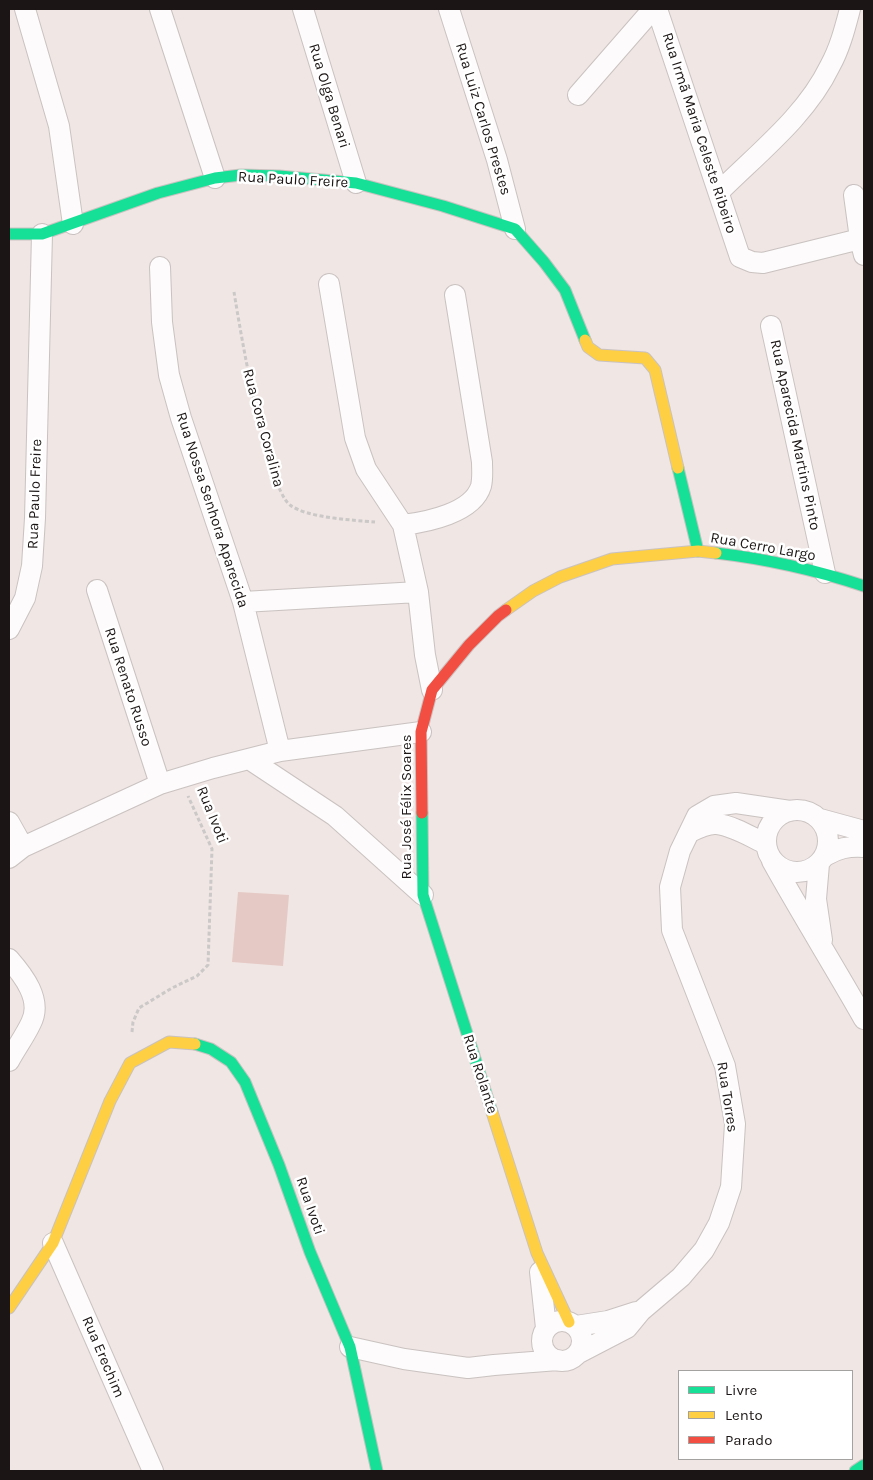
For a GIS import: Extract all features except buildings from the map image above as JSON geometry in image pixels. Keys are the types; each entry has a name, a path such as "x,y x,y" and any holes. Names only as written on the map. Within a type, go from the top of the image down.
{"street":[{"path":"25,9 60,126 73,224"},
{"path":"160,9 214,178"},
{"name":"Rua Olga Benari","path":"303,9 356,183"},
{"name":"Rua Luiz Carlos Prestes","path":"449,9 498,160 515,229"},
{"path":"578,95 653,9"},
{"name":"Rua Irmã Maria Celeste Ribeiro","path":"657,9 740,257 752,262 763,263 862,247"},
{"path":"719,192 792,120 813,95 831,65 850,9"},
{"name":"Rua Paulo Freire","path":"9,234 42,234 158,193 214,178 241,175 279,176 356,183 450,208 515,229"},
{"path":"854,195 862,247"},
{"path":"515,229 544,262 564,290 588,347 599,355 645,358 655,370 698,551"},
{"name":"Rua Paulo Freire","path":"9,629 25,598 32,566 35,518 42,234"},
{"name":"Rua Nossa Senhora Aparecida","path":"160,267 162,322 169,375 181,418 243,602 280,751"},
{"path":"329,284 355,438 366,469 403,525 418,592 425,655 432,690"},
{"path":"403,525 437,519 466,506 476,496 481,486 482,462 455,295"},
{"name":"Rua Aparecida Martins Pinto","path":"771,326 825,574"},
{"name":"Rua Cerro Largo","path":"432,690 475,639 498,616 533,591 560,577 612,559 698,551 756,558 825,574 864,586"},
{"name":"Rua Renato Russo","path":"97,590 160,784"},
{"path":"243,602 418,592"},
{"name":"Rua José Félix Soares","path":"423,894 421,732 432,690"},
{"path":"9,822 16,853 160,784 180,777 280,751 421,732"},
{"path":"250,759 335,816 423,894"},
{"name":"Rua Torres","path":"350,1347 404,1359 468,1368 567,1357 627,1328 640,1311 681,1278 704,1250 719,1223 731,1187 735,1124 725,1066 672,930 670,887 680,851 697,816 714,806 736,803 790,810"},
{"path":"864,831 820,819 811,813 801,810 790,810 781,814 773,821 768,831 769,852 797,906 864,1019"},
{"path":"820,819 826,827 828,837 828,847 822,860 816,899 823,947"},
{"path":"690,832 704,826 717,824 733,829 769,852 780,868 790,872 810,870 836,849 848,846 864,847"},
{"name":"Rua Rolante","path":"423,894 537,1253 572,1324"},
{"path":"9,959 31,990 34,1010 32,1021 9,1061"},
{"name":"Rua Ivoti","path":"130,1063 168,1042 191,1043 211,1049 231,1062 245,1082 279,1165 310,1252 350,1347 377,1471"},
{"path":"9,1308 53,1242 110,1101 130,1063"},
{"name":"Rua Erechim","path":"53,1242 153,1471"},
{"name":"Rua Rolante","path":"537,1253 544,1331"},
{"name":"Rua Torres","path":"572,1324 608,1321 640,1311"},
{"path":"557,1321 572,1324 580,1330 582,1343 567,1357 546,1354 543,1348 544,1331 557,1321"},
{"name":"Rua Torres","path":"494,1365 520,1352 544,1331"},
{"path":"855,1471 864,1465"}],"path":[{"name":"Rua Cora Coralina","path":"234,292 248,372 264,438 283,498 298,510 403,525"},
{"name":"Rua Ivoti","path":"130,1063 133,1022 139,1008 172,988 197,976 208,965 212,849 180,777"}],"shaded area":[{"path":"238,892 289,895 283,966 232,962"}],"traffic: fast":[{"path":"9,234 42,234 158,193 215,178 241,175 279,176 356,183 443,206 515,229 544,262 565,290 585,340"},
{"path":"678,468 698,551"},
{"path":"716,553 754,558 791,566 864,586"},
{"path":"422,813 423,895 492,1112"},
{"path":"195,1044 211,1049 231,1062 245,1082 279,1165 310,1252 350,1347 377,1471"},
{"path":"855,1471 864,1465"}],"traffic: slow":[{"path":"585,340 588,347 599,355 645,358 655,370 678,468"},
{"path":"506,610 533,591 560,577 612,559 698,551 716,553"},
{"path":"9,1308 53,1243 110,1101 130,1063 169,1042 195,1044"},
{"path":"492,1112 537,1253 569,1322"}],"traffic: jam":[{"path":"422,813 421,732 432,690 469,645 506,610"}]}
